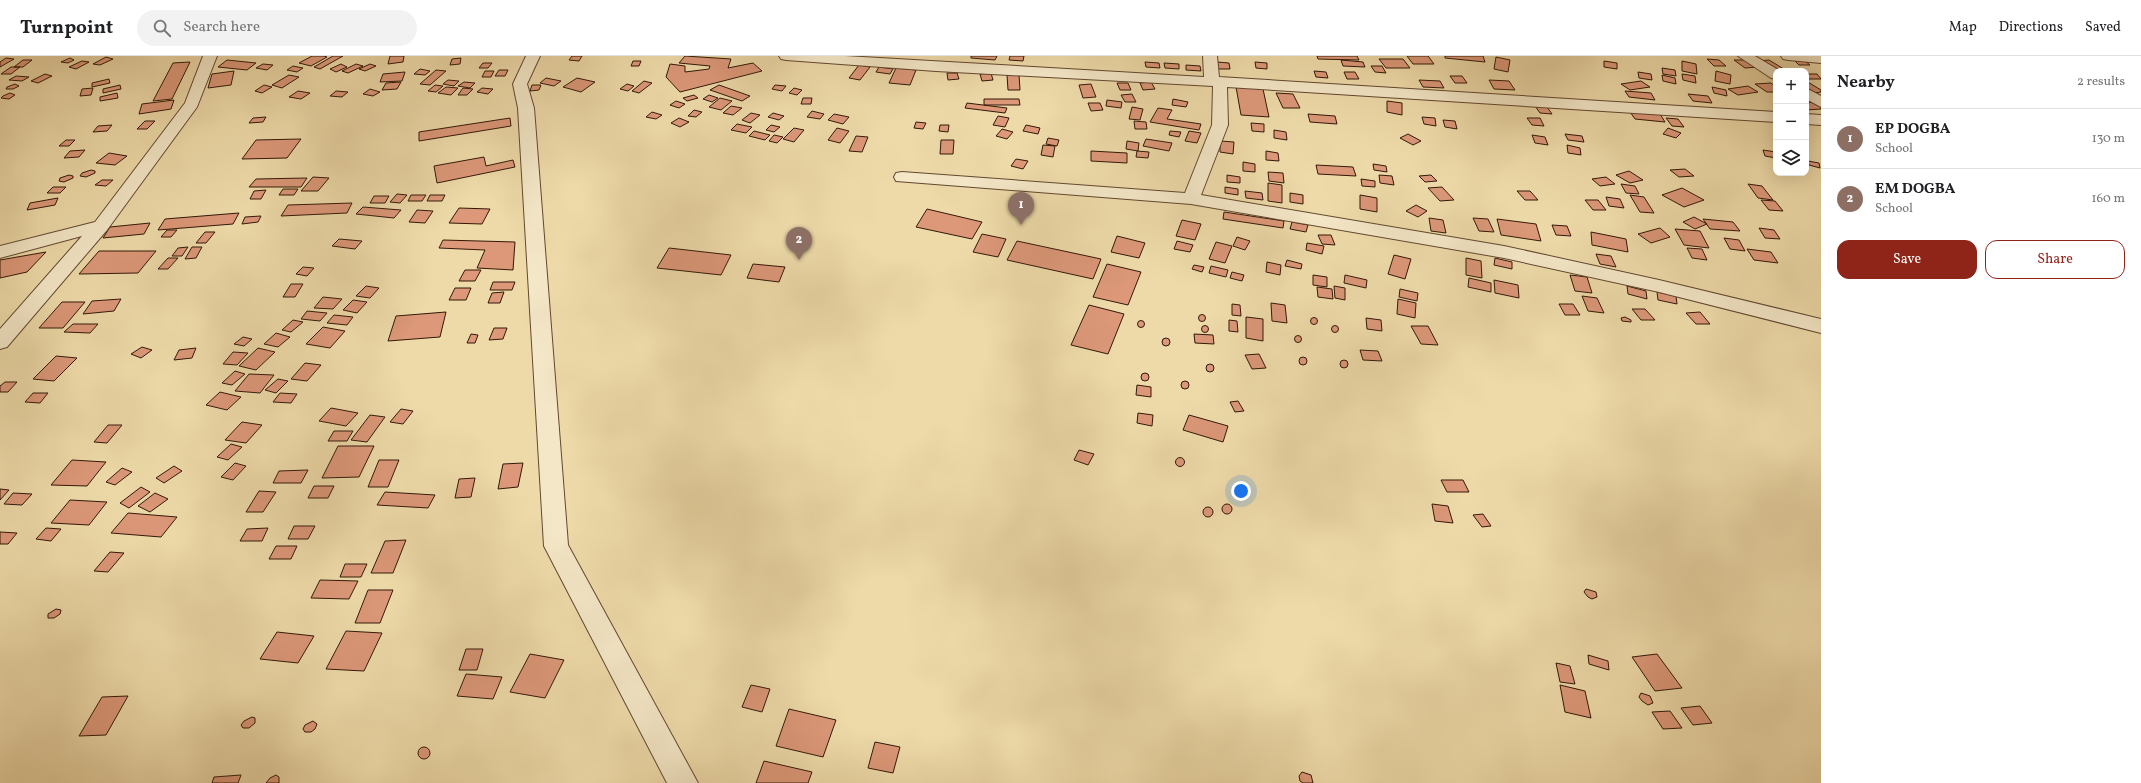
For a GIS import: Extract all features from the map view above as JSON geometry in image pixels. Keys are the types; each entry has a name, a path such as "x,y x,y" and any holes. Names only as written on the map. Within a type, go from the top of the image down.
{"street":[{"path":"0,342 101,226 192,104 210,56"},
{"path":"533,56 520,84 526,108 556,546 683,783"},
{"path":"786,56 936,67 1216,82 1773,117"},
{"path":"1191,199 1220,125 1216,82 1210,56"},
{"path":"1745,56 1773,73"},
{"path":"1788,56 1821,59"},
{"path":"1809,95 1821,102"},
{"path":"1809,119 1821,120"},
{"path":"902,177 1191,199 1504,252 1659,286 1821,326"},
{"path":"0,252 101,226"}],"building":[{"path":"312,56 327,57 311,66 299,63"},
{"path":"333,56 343,56 320,69 314,67"},
{"path":"390,56 404,56 403,62 388,64"},
{"path":"572,56 582,56 579,61 569,60"},
{"path":"685,56 731,59 728,68 753,63 762,71 680,92 666,77 670,64 685,66 685,72 709,69 710,66 679,63"},
{"path":"971,56 997,56 995,60 971,58"},
{"path":"1010,56 1024,56 1023,61 1009,60"},
{"path":"1317,56 1357,56 1359,60 1318,59"},
{"path":"1407,56 1428,56 1434,64 1413,64"},
{"path":"1445,56 1483,56 1485,62 1445,58"},
{"path":"106,57 113,59 100,65 93,64"},
{"path":"1496,57 1510,60 1508,72 1494,69"},
{"path":"6,58 14,59 0,67 0,62"},
{"path":"70,58 74,60 68,63 61,62"},
{"path":"461,58 460,64 450,65 452,59"},
{"path":"1379,59 1403,59 1410,68 1386,68"},
{"path":"1707,59 1719,60 1726,66 1714,66"},
{"path":"1793,59 1804,60 1810,65 1799,65"},
{"path":"23,60 32,60 23,67 14,67"},
{"path":"227,60 256,63 247,70 218,67"},
{"path":"1341,60 1363,62 1365,67 1343,66"},
{"path":"1734,60 1746,60 1758,67 1745,68"},
{"path":"1769,60 1782,68 1773,68 1773,69 1759,61"},
{"path":"82,61 89,62 76,69 69,67"},
{"path":"633,61 641,61 639,66 631,66"},
{"path":"1604,61 1617,63 1617,69 1604,67"},
{"path":"1682,61 1696,64 1697,74 1682,71"},
{"path":"190,62 172,99 153,101 173,63"},
{"path":"1145,62 1159,63 1160,68 1146,67"},
{"path":"1217,62 1229,63 1230,69 1218,69"},
{"path":"1255,62 1267,63 1267,69 1256,68"},
{"path":"483,63 492,63 488,68 479,68"},
{"path":"1164,63 1179,64 1179,69 1165,68"},
{"path":"263,64 273,65 267,70 256,68"},
{"path":"341,64 347,67 336,72 330,69"},
{"path":"356,64 363,66 348,73 342,71"},
{"path":"370,64 376,66 365,71 359,69"},
{"path":"859,65 870,67 860,80 849,78"},
{"path":"1186,65 1200,66 1201,71 1186,70"},
{"path":"293,66 303,68 297,72 287,70"},
{"path":"1371,66 1382,66 1386,73 1375,72"},
{"path":"11,67 20,67 11,74 1,74"},
{"path":"879,67 893,69 890,74 876,72"},
{"path":"896,68 916,70 910,85 889,83"},
{"path":"1662,68 1675,70 1676,76 1663,74"},
{"path":"420,69 430,71 425,75 414,74"},
{"path":"436,70 446,71 430,85 420,84"},
{"path":"499,70 508,70 505,76 495,76"},
{"path":"234,71 231,85 208,88 212,74"},
{"path":"485,71 494,71 491,77 482,77"},
{"path":"1314,71 1326,72 1328,78 1316,77"},
{"path":"1716,71 1731,75 1730,84 1715,81"},
{"path":"405,72 402,81 380,82 383,74"},
{"path":"1344,72 1355,72 1359,79 1347,79"},
{"path":"1638,72 1651,74 1652,80 1639,78"},
{"path":"947,73 957,73 959,79 948,80"},
{"path":"991,73 993,80 982,81 980,74"},
{"path":"45,74 52,76 38,83 31,81"},
{"path":"1682,74 1695,76 1696,83 1683,80"},
{"path":"1809,74 1817,74 1821,79 1809,79"},
{"path":"289,75 299,77 282,88 272,85"},
{"path":"1007,75 1019,75 1020,90 1008,90"},
{"path":"1662,75 1675,78 1676,84 1663,81"},
{"path":"16,76 29,77 22,81 9,80"},
{"path":"1450,76 1462,76 1467,83 1455,83"},
{"path":"546,78 561,81 554,86 540,83"},
{"path":"577,78 595,82 581,92 563,87"},
{"path":"109,79 110,83 92,87 92,83"},
{"path":"448,80 459,81 454,86 443,84"},
{"path":"1419,80 1440,81 1444,88 1423,87"},
{"path":"1489,80 1509,81 1515,90 1494,89"},
{"path":"644,81 652,83 639,93 632,91"},
{"path":"1641,81 1650,87 1630,90 1621,84"},
{"path":"401,82 397,89 382,90 386,83"},
{"path":"464,82 475,83 470,88 458,86"},
{"path":"1151,82 1155,89 1143,90 1140,83"},
{"path":"1117,83 1128,83 1131,90 1120,90"},
{"path":"1771,83 1773,85 1773,92 1767,92 1755,84"},
{"path":"1809,83 1821,90 1821,92 1814,93 1809,90"},
{"path":"15,84 19,86 13,89 6,89 7,87"},
{"path":"627,84 634,86 628,91 620,89"},
{"path":"1091,84 1096,97 1083,98 1079,85"},
{"path":"120,85 121,89 103,93 103,89"},
{"path":"264,85 272,87 262,93 255,91"},
{"path":"435,85 443,86 436,92 428,91"},
{"path":"532,85 541,85 539,90 530,91"},
{"path":"719,85 750,96 742,101 710,90"},
{"path":"775,85 786,86 782,91 772,89"},
{"path":"1748,86 1758,92 1738,95 1728,89"},
{"path":"446,87 458,88 451,95 438,93"},
{"path":"1236,87 1263,89 1269,117 1241,115"},
{"path":"1712,87 1726,90 1727,96 1714,93"},
{"path":"93,88 91,95 80,96 82,89"},
{"path":"463,88 473,89 467,95 458,95"},
{"path":"482,88 493,89 488,94 477,92"},
{"path":"794,88 802,90 797,95 789,93"},
{"path":"370,89 380,92 373,96 363,94"},
{"path":"298,91 310,93 301,99 289,97"},
{"path":"336,91 348,92 342,97 330,96"},
{"path":"1625,91 1651,93 1655,100 1629,97"},
{"path":"10,93 15,95 9,99 1,98 3,96"},
{"path":"117,93 118,98 100,101 100,97"},
{"path":"1276,93 1293,94 1300,108 1283,108"},
{"path":"1132,94 1136,102 1125,102 1121,95"},
{"path":"1688,94 1708,96 1712,103 1693,101"},
{"path":"694,95 698,98 687,101 683,98"},
{"path":"709,95 718,98 712,102 703,99"},
{"path":"720,98 732,101 721,110 709,107"},
{"path":"803,98 812,98 811,104 801,104"},
{"path":"984,99 1019,99 1020,105 984,105"},
{"path":"1173,99 1188,102 1186,107 1172,105"},
{"path":"174,100 171,109 139,114 142,104"},
{"path":"1107,100 1122,102 1121,108 1106,106"},
{"path":"676,101 685,104 679,108 670,105"},
{"path":"1387,101 1402,103 1402,115 1387,112"},
{"path":"1814,102 1821,106 1821,109 1809,110 1809,103"},
{"path":"967,103 1007,108 1005,113 965,108"},
{"path":"1088,103 1100,103 1103,110 1091,111"},
{"path":"731,106 742,108 733,115 723,113"},
{"path":"1535,106 1547,107 1552,114 1540,113"},
{"path":"1132,107 1143,109 1140,120 1129,119"},
{"path":"1158,108 1172,110 1167,119 1201,124 1199,130 1150,122"},
{"path":"694,110 702,112 696,117 688,116"},
{"path":"812,111 824,114 820,119 807,117"},
{"path":"652,112 662,115 656,119 646,117"},
{"path":"1630,112 1660,114 1665,122 1635,119"},
{"path":"751,113 760,115 750,123 742,120"},
{"path":"773,113 784,116 779,120 768,117"},
{"path":"834,114 849,117 843,124 828,120"},
{"path":"1308,114 1335,116 1337,124 1310,122"},
{"path":"998,116 1009,118 1005,127 993,125"},
{"path":"266,117 263,122 249,123 253,118"},
{"path":"1422,117 1435,118 1436,126 1424,124"},
{"path":"510,118 511,126 419,141 419,132"},
{"path":"679,118 689,122 680,127 671,123"},
{"path":"1527,118 1540,118 1544,126 1532,125"},
{"path":"1666,118 1678,119 1684,127 1672,126"},
{"path":"1443,120 1455,121 1457,129 1445,127"},
{"path":"145,121 155,121 147,129 137,129"},
{"path":"1134,121 1146,122 1147,129 1135,129"},
{"path":"916,122 926,123 923,129 914,128"},
{"path":"1251,123 1264,124 1264,132 1252,131"},
{"path":"737,124 752,127 746,133 731,130"},
{"path":"112,125 107,131 93,132 98,126"},
{"path":"771,125 780,127 774,132 766,130"},
{"path":"940,125 949,125 948,132 939,131"},
{"path":"1026,125 1040,128 1038,134 1023,131"},
{"path":"794,128 804,130 794,142 783,139"},
{"path":"837,128 849,131 840,143 828,140"},
{"path":"1668,128 1681,133 1676,138 1663,134"},
{"path":"1002,129 1013,132 1007,139 996,136"},
{"path":"1274,130 1286,132 1287,140 1274,138"},
{"path":"754,131 770,135 765,140 749,136"},
{"path":"1170,131 1181,132 1179,137 1169,135"},
{"path":"1189,131 1201,133 1197,143 1185,141"},
{"path":"1408,134 1421,141 1413,145 1400,138"},
{"path":"1565,134 1582,136 1584,142 1568,140"},
{"path":"774,135 783,137 777,143 769,141"},
{"path":"1532,135 1545,137 1548,145 1535,143"},
{"path":"856,136 868,137 862,152 849,151"},
{"path":"1048,138 1059,140 1057,146 1046,144"},
{"path":"301,139 287,158 242,159 256,140"},
{"path":"1146,139 1172,143 1169,151 1143,146"},
{"path":"66,140 75,140 69,146 59,146"},
{"path":"941,140 954,140 953,154 940,154"},
{"path":"1127,141 1139,143 1138,151 1126,149"},
{"path":"1220,141 1234,142 1233,154 1220,152"},
{"path":"1043,145 1055,146 1053,157 1041,155"},
{"path":"1567,145 1580,148 1581,155 1568,153"},
{"path":"85,150 79,157 64,158 70,151"},
{"path":"1763,150 1773,152 1773,157 1765,156"},
{"path":"1091,151 1127,153 1127,163 1091,161"},
{"path":"1137,151 1149,152 1148,158 1136,157"},
{"path":"1266,151 1278,153 1279,161 1266,160"},
{"path":"109,153 127,156 115,165 96,163"},
{"path":"484,157 486,166 513,160 515,167 437,183 434,166"},
{"path":"1016,159 1028,161 1023,169 1011,166"},
{"path":"1809,161 1819,163 1820,168 1809,165"},
{"path":"1243,162 1255,164 1255,172 1243,171"},
{"path":"1373,164 1386,166 1387,172 1374,170"},
{"path":"1316,165 1353,167 1356,176 1318,174"},
{"path":"1685,169 1694,176 1679,177 1670,170"},
{"path":"91,170 95,171 95,173 86,177 80,176 82,173"},
{"path":"1629,171 1643,180 1630,183 1616,175"},
{"path":"1268,172 1283,173 1284,183 1269,181"},
{"path":"69,175 73,176 73,178 64,182 59,181 60,178"},
{"path":"1227,175 1240,177 1240,183 1227,182"},
{"path":"1379,175 1392,176 1394,185 1380,183"},
{"path":"1431,175 1437,181 1425,182 1419,176"},
{"path":"313,177 329,178 318,191 301,191"},
{"path":"1606,177 1615,184 1600,186 1592,179"},
{"path":"307,178 301,187 249,187 256,179"},
{"path":"1361,179 1375,181 1375,187 1362,186"},
{"path":"102,180 113,180 106,186 95,185"},
{"path":"1268,183 1282,185 1282,203 1268,201"},
{"path":"1621,184 1635,186 1639,194 1626,193"},
{"path":"1748,184 1762,186 1773,200 1758,198"},
{"path":"53,187 66,187 60,193 47,193"},
{"path":"1225,187 1238,189 1238,195 1225,193"},
{"path":"1442,187 1454,200 1440,201 1428,188"},
{"path":"1682,188 1704,200 1684,207 1662,195"},
{"path":"283,189 298,189 294,195 279,195"},
{"path":"266,190 261,199 250,199 254,191"},
{"path":"1245,191 1262,193 1263,200 1246,198"},
{"path":"1517,191 1530,191 1538,200 1525,200"},
{"path":"1290,193 1303,195 1303,204 1290,202"},
{"path":"397,194 407,195 400,203 390,202"},
{"path":"411,195 426,195 422,201 408,201"},
{"path":"430,195 445,195 442,201 427,201"},
{"path":"1360,195 1377,198 1377,212 1360,209"},
{"path":"1630,195 1644,197 1654,213 1640,212"},
{"path":"374,196 389,196 385,203 370,203"},
{"path":"1606,197 1620,199 1624,208 1609,206"},
{"path":"58,198 55,205 27,210 30,203"},
{"path":"1585,200 1598,200 1606,210 1593,210"},
{"path":"1761,200 1775,201 1783,211 1769,210"},
{"path":"352,203 347,213 281,216 288,205"},
{"path":"1416,205 1427,211 1418,217 1406,211"},
{"path":"363,207 401,210 394,218 356,214"},
{"path":"459,208 490,209 482,224 449,223"},
{"path":"927,209 982,222 972,239 916,227"},
{"path":"417,210 433,211 425,223 409,222"},
{"path":"1224,212 1284,221 1283,228 1223,219"},
{"path":"239,213 233,224 158,230 165,219"},
{"path":"261,216 258,222 242,224 245,217"},
{"path":"1694,217 1707,224 1695,229 1683,222"},
{"path":"1429,218 1443,220 1446,233 1431,231"},
{"path":"1473,218 1488,219 1494,232 1479,231"},
{"path":"1497,219 1536,224 1541,241 1501,235"},
{"path":"1703,219 1733,222 1740,231 1710,229"},
{"path":"1182,220 1201,224 1195,240 1176,236"},
{"path":"1292,222 1308,225 1306,232 1290,229"},
{"path":"150,223 144,234 103,238 110,227"},
{"path":"1552,225 1567,226 1571,236 1556,235"},
{"path":"1660,228 1670,237 1651,243 1638,234"},
{"path":"1759,228 1774,230 1780,239 1765,238"},
{"path":"1675,229 1700,231 1709,248 1684,245"},
{"path":"167,230 177,230 171,237 161,237"},
{"path":"205,232 215,232 206,243 196,243"},
{"path":"1591,232 1626,239 1628,252 1592,245"},
{"path":"982,234 1006,239 998,257 973,252"},
{"path":"1318,235 1331,235 1335,245 1322,244"},
{"path":"1117,236 1145,243 1139,258 1111,252"},
{"path":"1237,237 1250,241 1245,250 1233,246"},
{"path":"1724,238 1739,240 1745,251 1730,249"},
{"path":"339,239 362,241 355,249 332,246"},
{"path":"443,240 515,242 513,270 477,268 485,250 439,248"},
{"path":"1017,241 1101,259 1093,279 1007,260"},
{"path":"1177,241 1193,245 1190,252 1174,249"},
{"path":"1216,242 1232,246 1225,263 1209,259"},
{"path":"1307,243 1324,246 1322,254 1306,250"},
{"path":"188,247 182,256 172,256 178,248"},
{"path":"192,247 202,247 196,258 185,259"},
{"path":"669,248 731,255 721,275 657,268"},
{"path":"1687,248 1702,249 1707,260 1692,258"},
{"path":"1747,249 1771,252 1778,263 1754,260"},
{"path":"99,251 156,251 138,273 79,274"},
{"path":"46,252 27,272 0,278 0,260"},
{"path":"1596,254 1611,256 1616,267 1600,264"},
{"path":"1394,255 1411,259 1405,279 1388,274"},
{"path":"168,258 178,258 168,269 158,269"},
{"path":"1466,258 1481,261 1482,278 1466,275"},
{"path":"1495,258 1512,262 1512,269 1494,265"},
{"path":"1287,260 1302,264 1301,269 1285,266"},
{"path":"1267,262 1281,265 1280,275 1266,272"},
{"path":"753,264 785,267 779,282 747,278"},
{"path":"1107,264 1141,272 1128,305 1093,297"},
{"path":"1194,265 1204,267 1202,272 1192,269"},
{"path":"1211,266 1228,270 1226,277 1209,273"},
{"path":"303,267 314,268 307,276 296,274"},
{"path":"465,270 481,270 475,281 459,281"},
{"path":"1232,272 1244,275 1242,281 1230,278"},
{"path":"1313,275 1327,277 1327,287 1313,285"},
{"path":"1345,275 1367,280 1366,288 1344,283"},
{"path":"1570,275 1587,277 1592,293 1575,291"},
{"path":"1469,278 1491,283 1491,292 1468,287"},
{"path":"1494,280 1518,285 1519,298 1495,293"},
{"path":"493,282 515,282 512,290 490,290"},
{"path":"291,284 303,284 295,297 283,297"},
{"path":"366,286 379,288 370,298 356,296"},
{"path":"1334,286 1345,288 1345,300 1335,298"},
{"path":"1627,286 1646,291 1647,299 1628,294"},
{"path":"1317,287 1332,289 1333,299 1318,297"},
{"path":"455,288 471,288 466,300 449,300"},
{"path":"1400,289 1418,293 1417,301 1399,297"},
{"path":"504,292 500,303 488,303 492,293"},
{"path":"1657,292 1676,296 1677,304 1658,300"},
{"path":"1582,296 1597,298 1604,313 1588,311"},
{"path":"323,297 342,299 333,309 314,308"},
{"path":"121,299 114,311 83,314 92,301"},
{"path":"1398,299 1416,303 1415,318 1397,314"},
{"path":"353,300 367,302 357,313 343,310"},
{"path":"62,302 85,302 63,328 39,328"},
{"path":"1271,303 1285,305 1287,323 1272,321"},
{"path":"1232,304 1240,305 1241,316 1232,315"},
{"path":"1559,304 1573,304 1580,315 1565,315"},
{"path":"1089,305 1124,314 1108,354 1071,345"},
{"path":"1632,309 1645,309 1655,320 1641,320"},
{"path":"307,311 327,313 320,321 301,319"},
{"path":"446,312 440,337 388,341 396,316"},
{"path":"1700,312 1710,324 1696,324 1686,313"},
{"path":"1202,314 1205,315 1205,321 1202,322 1199,321 1198,318 1199,315"},
{"path":"334,315 353,317 347,325 327,323"},
{"path":"1246,317 1263,319 1263,341 1246,338"},
{"path":"1314,317 1317,318 1317,324 1314,325 1311,324 1310,321 1311,318"},
{"path":"1625,317 1631,320 1631,322 1622,321 1621,318"},
{"path":"1366,318 1381,320 1382,331 1367,329"},
{"path":"293,320 303,322 291,332 282,330"},
{"path":"1141,320 1144,321 1144,327 1141,328 1138,327 1137,324 1138,321"},
{"path":"1229,320 1237,321 1238,332 1229,331"},
{"path":"73,324 98,324 90,333 64,332"},
{"path":"1205,325 1208,326 1208,332 1205,333 1202,332 1201,329 1202,326"},
{"path":"1335,325 1338,326 1338,332 1335,333 1332,332 1331,329 1332,326"},
{"path":"1411,326 1428,326 1438,345 1421,344"},
{"path":"323,327 345,331 330,348 306,344"},
{"path":"494,328 507,328 503,339 489,340"},
{"path":"276,333 290,337 278,347 264,344"},
{"path":"471,334 478,335 475,343 467,343"},
{"path":"1194,334 1213,335 1214,344 1195,343"},
{"path":"1298,335 1301,336 1301,342 1298,343 1295,342 1294,339 1295,336"},
{"path":"243,337 252,339 244,346 234,344"},
{"path":"1166,338 1169,339 1169,345 1166,346 1163,345 1162,342 1163,339"},
{"path":"142,347 152,350 141,358 131,354"},
{"path":"196,348 192,358 174,360 179,350"},
{"path":"258,348 275,352 256,370 239,366"},
{"path":"1360,350 1378,351 1382,361 1363,360"},
{"path":"233,352 248,353 237,365 223,364"},
{"path":"1259,354 1266,368 1252,369 1245,355"},
{"path":"56,356 77,358 54,381 33,379"},
{"path":"1303,357 1306,358 1306,364 1303,365 1300,364 1299,361 1300,358"},
{"path":"1344,360 1347,361 1347,367 1344,368 1341,367 1340,364 1341,361"},
{"path":"305,363 321,365 307,381 291,379"},
{"path":"1210,364 1213,365 1213,371 1210,372 1207,371 1206,368 1207,365"},
{"path":"235,371 245,374 232,385 222,383"},
{"path":"1143,373 1147,373 1149,377 1147,381 1143,381 1141,379 1141,375"},
{"path":"249,374 274,375 260,393 235,391"},
{"path":"278,379 288,381 276,393 265,390"},
{"path":"1183,381 1187,381 1189,385 1187,389 1183,389 1181,387 1181,383"},
{"path":"5,382 17,382 8,392 0,392 0,386"},
{"path":"1137,385 1151,387 1151,397 1136,395"},
{"path":"220,392 241,397 227,410 206,405"},
{"path":"33,393 48,393 40,403 25,402"},
{"path":"280,393 297,394 291,403 273,402"},
{"path":"1238,401 1244,411 1235,412 1230,402"},
{"path":"331,408 358,413 346,426 319,421"},
{"path":"401,409 413,411 403,424 390,422"},
{"path":"1138,413 1153,415 1152,426 1137,423"},
{"path":"370,415 385,417 367,442 351,440"},
{"path":"1189,415 1228,426 1223,442 1183,430"},
{"path":"242,422 262,425 246,443 225,440"},
{"path":"108,425 122,425 107,443 94,442"},
{"path":"334,431 353,431 347,441 328,441"},
{"path":"231,444 242,447 228,460 217,457"},
{"path":"338,446 374,446 359,477 322,478"},
{"path":"1079,450 1094,454 1088,465 1074,460"},
{"path":"1178,458 1182,458 1184,462 1182,466 1178,466 1176,464 1176,460"},
{"path":"72,460 106,462 87,486 51,485"},
{"path":"379,460 399,460 388,487 368,487"},
{"path":"235,463 246,466 233,480 221,477"},
{"path":"523,463 518,487 498,489 503,464"},
{"path":"174,466 182,471 164,483 156,478"},
{"path":"122,468 132,472 115,485 106,482"},
{"path":"308,470 301,483 273,483 279,471"},
{"path":"475,478 471,497 455,498 459,479"},
{"path":"1441,480 1463,480 1469,492 1447,492"},
{"path":"314,486 334,486 328,498 308,498"},
{"path":"141,487 150,492 129,508 120,503"},
{"path":"0,489 9,490 0,500"},
{"path":"259,491 276,492 263,512 246,512"},
{"path":"385,492 435,495 428,508 377,505"},
{"path":"13,493 32,494 22,505 4,504"},
{"path":"155,493 168,499 150,512 138,506"},
{"path":"70,500 107,502 89,525 51,523"},
{"path":"1227,504 1232,509 1227,514 1222,509"},
{"path":"1432,504 1448,506 1453,523 1435,521"},
{"path":"1208,507 1213,512 1208,517 1203,512"},
{"path":"128,513 177,517 161,537 111,533"},
{"path":"1483,514 1491,526 1482,527 1473,515"},
{"path":"294,526 315,526 308,539 288,539"},
{"path":"46,528 61,529 51,541 36,539"},
{"path":"268,528 262,541 240,541 247,529"},
{"path":"0,532 17,533 8,544 0,544"},
{"path":"406,540 393,573 371,573 385,541"},
{"path":"276,546 297,546 291,559 269,559"},
{"path":"110,552 124,553 108,572 94,571"},
{"path":"345,564 367,564 361,577 340,577"},
{"path":"320,580 358,581 349,599 311,598"},
{"path":"1586,589 1596,592 1597,597 1592,599 1588,597 1584,592"},
{"path":"368,590 393,590 380,623 355,623"},
{"path":"56,609 61,610 60,614 54,618 48,618 48,614"},
{"path":"346,631 382,633 364,671 326,669"},
{"path":"277,632 314,636 298,663 260,659"},
{"path":"466,649 483,649 477,670 459,670"},
{"path":"530,654 564,660 545,698 510,692"},
{"path":"1657,654 1682,688 1655,691 1632,657"},
{"path":"1588,655 1608,661 1609,670 1589,664"},
{"path":"1556,663 1570,666 1575,684 1560,682"},
{"path":"466,674 502,677 493,699 457,696"},
{"path":"751,685 770,689 762,712 742,707"},
{"path":"1560,685 1585,691 1591,718 1565,712"},
{"path":"1641,693 1650,696 1653,703 1648,705 1642,701 1639,697"},
{"path":"128,696 106,735 79,736 102,697"},
{"path":"1700,706 1712,723 1693,725 1681,708"},
{"path":"789,709 836,720 823,757 776,746"},
{"path":"1670,711 1682,728 1663,729 1652,712"},
{"path":"252,717 255,718 255,723 249,728 243,728 241,725 244,721"},
{"path":"313,721 317,724 315,729 311,732 305,732 303,729 305,725"},
{"path":"875,742 900,747 893,773 868,768"},
{"path":"422,747 426,747 430,753 426,759 422,759 418,755 418,751"},
{"path":"764,761 812,772 808,783 756,783"},
{"path":"1302,772 1311,775 1313,783 1303,783 1300,781 1299,776"},
{"path":"241,775 238,783 212,783 214,777"},
{"path":"276,775 279,777 279,783 266,783 270,778"}],"place":[{"name":"EP DOGBA","path":"1021,225"},
{"name":"EM DOGBA","path":"799,260"}]}
